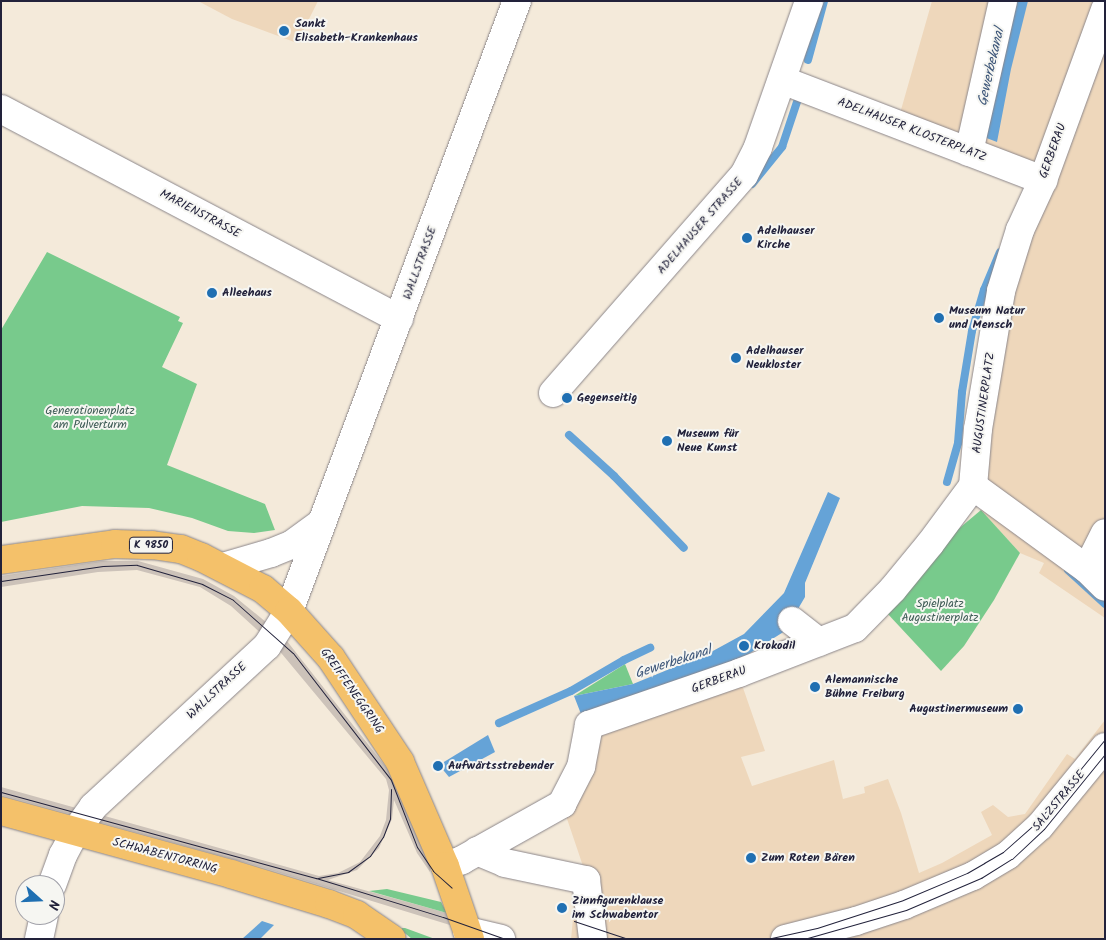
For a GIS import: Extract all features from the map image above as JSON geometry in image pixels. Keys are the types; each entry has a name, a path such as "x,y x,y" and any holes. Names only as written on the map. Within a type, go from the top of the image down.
{"main road":[{"name":"GREIFFENEGGRING","path":"1,560 115,544 152,545 181,549 223,567 263,589 289,610 331,658 400,762 445,866 469,935"},
{"name":"SCHWABENTORRING","path":"1,811 231,874 329,904 357,915 392,939"}],"street":[{"name":"WALLSTRASSE","path":"55,875 62,855 92,807 267,646 289,610 517,1"},
{"name":"ADELHAUSER STRASSE","path":"552,393 744,175 758,147 809,1"},
{"path":"969,152 1003,1"},
{"name":"GERBERAU","path":"1001,291 1020,230 1042,180 1105,10"},
{"name":"ADELHAUSER KLOSTERPLATZ","path":"782,80 1042,180"},
{"name":"MARIENSTRASSE","path":"1,109 399,319"},
{"name":"AUGUSTINERPLATZ","path":"974,486 978,429 1001,291"},
{"path":"974,486 1096,578 1105,534"},
{"name":"GERBERAU","path":"477,851 562,804 581,767 589,725 855,628 893,589 974,486"},
{"path":"223,567 271,553 290,545 320,524"},
{"path":"792,621 819,642"},
{"name":"SALZSTRASSE","path":"784,939 826,934 856,921 904,905 973,876 1008,855 1040,826 1105,747"},
{"path":"445,866 477,851 505,863 586,880 586,933"},
{"path":"39,939 42,925"},
{"path":"469,935 501,939"}],"shaded area":[{"name":"Sankt Elisabeth-Krankenhaus","path":"198,1 318,1 297,43 232,19"},
{"path":"932,1 1105,1 1105,618 1039,573 1044,563 1020,553 981,510 973,486 979,426 1042,180 897,124"},
{"path":"102,561 138,561 203,579 234,596 283,636 393,776 430,863 430,872 417,853 394,800 392,819 379,848 357,870 328,880 447,913 450,925 261,867 1,795 1,787 319,876 338,873 360,862 380,836 386,820 389,790 386,779 277,648 231,606 200,587 137,570 98,572 1,587 1,576"},
{"path":"741,682 765,751 741,757 752,786 834,760 843,799 865,793 864,787 888,779 901,813 919,873 942,863 992,835 981,812 993,805 1008,817 1025,814 1067,754 1075,759 1105,720 1105,939 571,939 575,899 585,872 562,804 589,725"}],"green space":[{"name":"Generationenplatz am Pulverturm","path":"47,252 180,317 178,321 183,323 162,367 197,384 167,465 265,504 275,530 254,533 228,531 192,518 149,508 82,506 1,522 1,330"},
{"name":"Spielplatz Augustinerplatz","path":"981,510 1020,553 994,600 964,646 941,671 886,612 956,531"},
{"path":"625,664 633,684 574,696"},
{"path":"387,889 441,902 447,913 369,891"},
{"path":"402,928 435,939 412,939 401,930"}],"water":[{"path":"1010,1 1028,1 1011,69 997,142 976,134"},
{"path":"828,492 840,498 805,583 805,597 785,631 736,662 581,714 574,696 633,684 711,652 744,634 784,593"},
{"path":"488,735 495,752 449,777 439,765"},
{"path":"262,921 274,925 260,939 242,939"}],"waterway":[{"path":"808,60 824,1"},
{"path":"752,184 782,147 799,96"},
{"path":"947,482 958,443 962,392 972,331 984,290 1000,252"},
{"path":"569,435 614,476 684,548"},
{"path":"1068,570 1105,604"},
{"path":"499,723 571,691 624,660 650,648"}],"tram line":[{"path":"1,581 103,566 137,565 202,584 233,600 293,653 391,780 417,847 433,871 452,888"},
{"path":"767,939 817,928 903,900 967,873 1003,852 1038,821 1105,739"},
{"path":"804,939 906,910 981,878 1012,859 1044,829 1105,754"},
{"path":"318,878 348,872 370,856 383,837 390,819 391,789"},
{"path":"1,792 316,878 443,917 505,939"},
{"path":"574,921 628,939"}],"place":[{"name":"Sankt Elisabeth-Krankenhaus","path":"284,31"},
{"name":"Adelhauser Kirche","path":"747,238"},
{"name":"Alleehaus","path":"212,293"},
{"name":"Museum Natur und Mensch","path":"939,318"},
{"name":"Adelhauser Neukloster","path":"736,358"},
{"name":"Gegenseitig","path":"567,398"},
{"name":"Museum für Neue Kunst","path":"667,441"},
{"name":"Krokodil","path":"744,646"},
{"name":"Alemannische Bühne Freiburg","path":"815,687"},
{"name":"Augustinermuseum","path":"1018,709"},
{"name":"Aufwärtsstrebender","path":"438,766"},
{"name":"Zum Roten Bären","path":"751,858"},
{"name":"Zinnfigurenklause im Schwabentor","path":"562,908"}],"water label":[{"name":"Gewerbekanal","path":"991,67"},
{"name":"Gewerbekanal","path":"673,662"}]}
